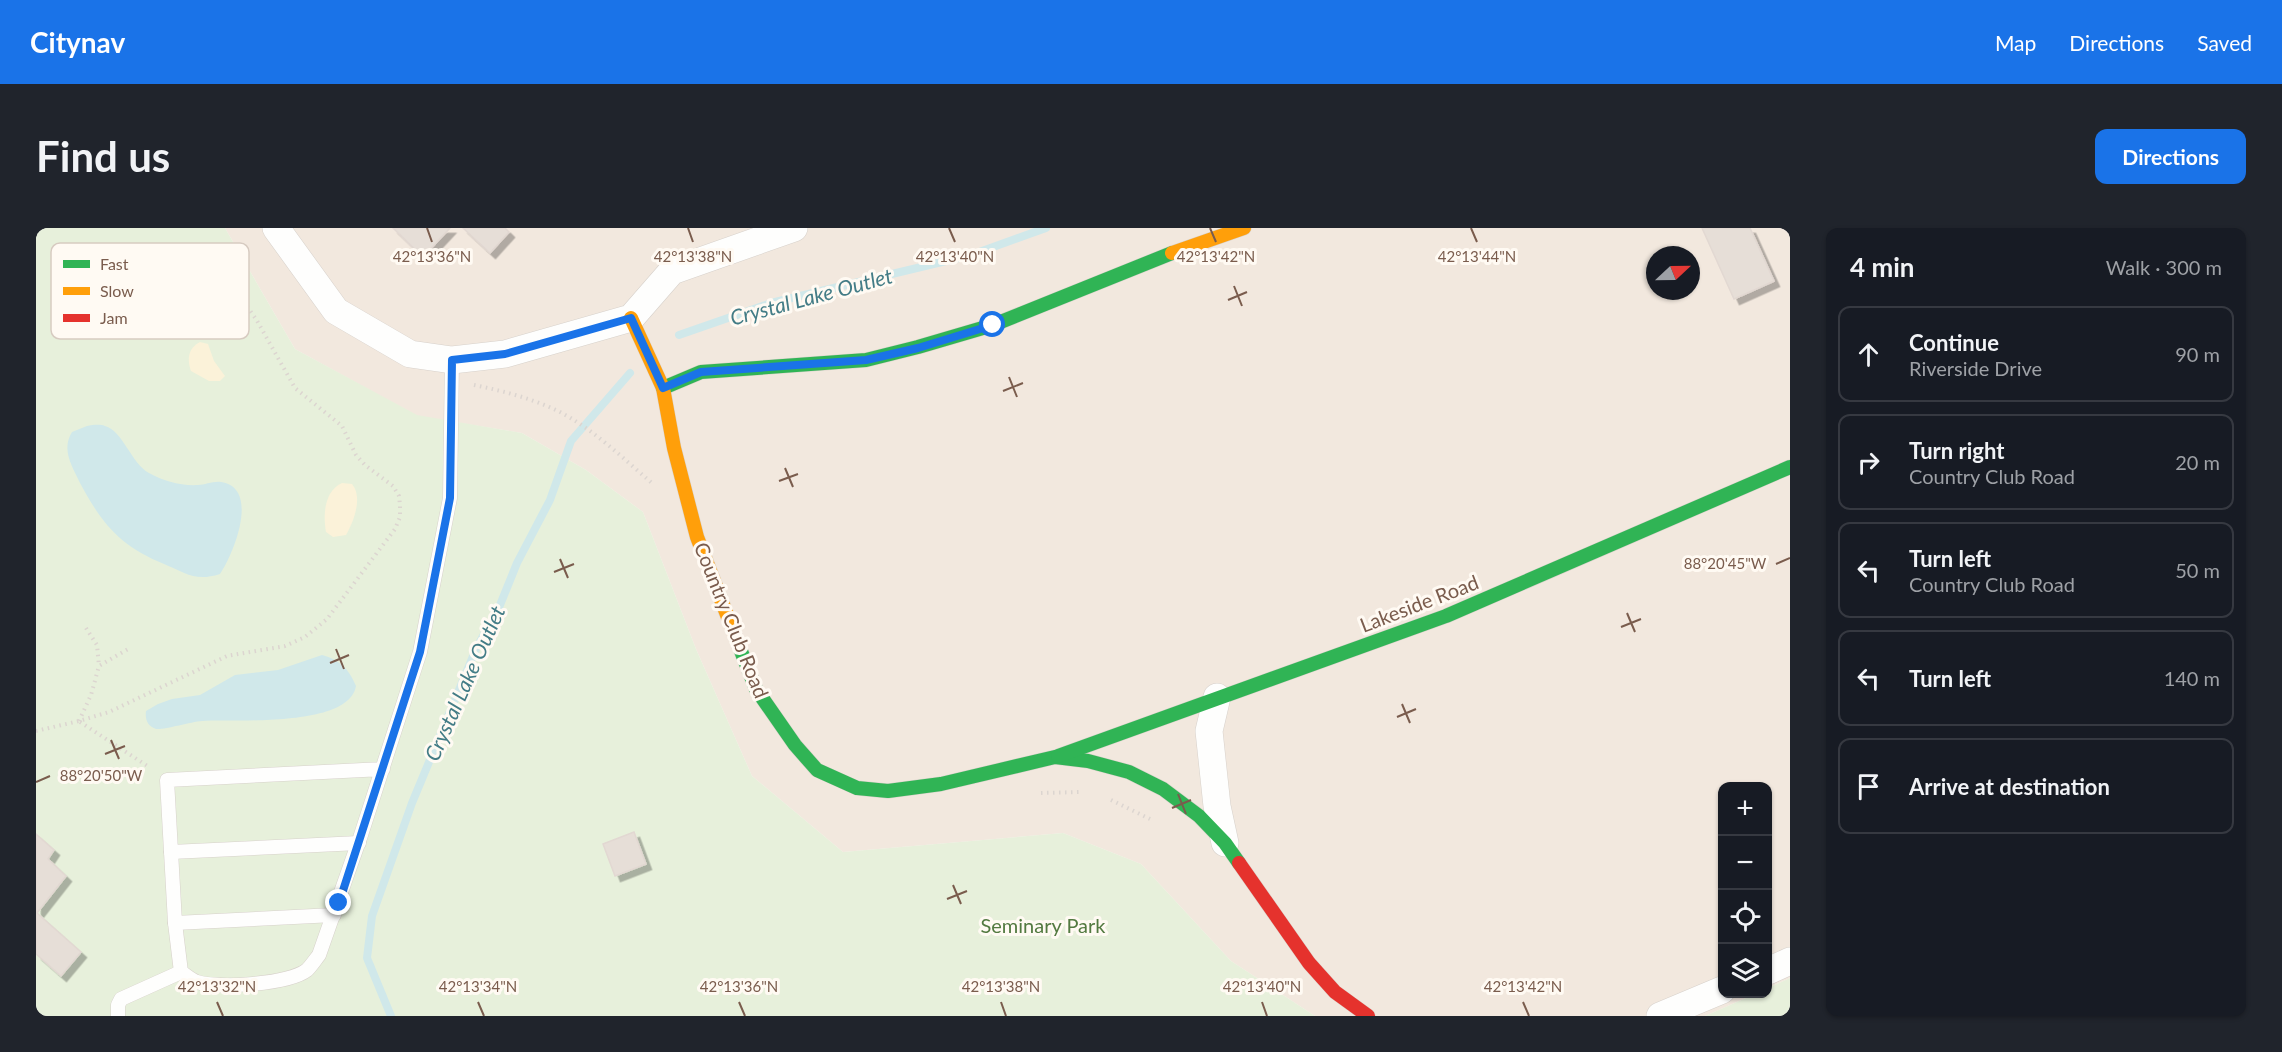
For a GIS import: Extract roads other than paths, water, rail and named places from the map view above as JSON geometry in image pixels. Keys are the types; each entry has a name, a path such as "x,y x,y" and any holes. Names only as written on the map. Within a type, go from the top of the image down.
{"street":[{"path":"276,228 336,312 410,354 452,360 505,354 631,318 672,272 794,228"},
{"path":"663,388 701,372 866,360 918,348 993,325 1187,247 1244,228"},
{"name":"Country Club Road","path":"631,318 663,388 674,448 697,537 756,689 795,745 817,770 857,788 888,791 941,784 1055,757 1089,761 1129,772 1164,789 1199,816 1225,843 1309,963 1335,992 1368,1016"},
{"name":"Lakeside Road","path":"1055,757 1446,616 1790,467"},
{"path":"1217,697 1209,731 1216,806 1225,843"},
{"path":"1772,969 1790,961"},
{"path":"1660,1016 1718,992"}],"lane":[{"path":"181,972 197,982 218,984 274,982 294,977 308,969 319,955 359,843 420,652 450,498 452,360"},
{"path":"181,972 175,923 167,780 383,769"},
{"path":"171,852 359,843"},
{"path":"175,923 334,915"},
{"path":"118,1016 118,1005 121,999 181,972"}],"water":[{"path":"101,425 111,429 143,468 160,478 179,484 201,485 221,482 233,487 240,496 242,509 240,523 237,538 220,574 197,577 149,557 135,550 105,522 88,498 69,458 67,445 72,432 87,426"},
{"path":"322,655 343,666 356,686 349,699 333,709 313,715 288,718 202,721 160,729 153,728 147,722 146,711 158,704 172,699 200,695 235,675 278,670"}],"waterway":[{"name":"Crystal Lake Outlet","path":"679,335 771,303 971,255 1046,228"},
{"name":"Crystal Lake Outlet","path":"391,1016 367,958 372,916 412,803 476,649 500,605 517,563 550,500 571,441 630,373"}],"park label":[{"name":"Seminary Park","path":"1043,925"}]}
